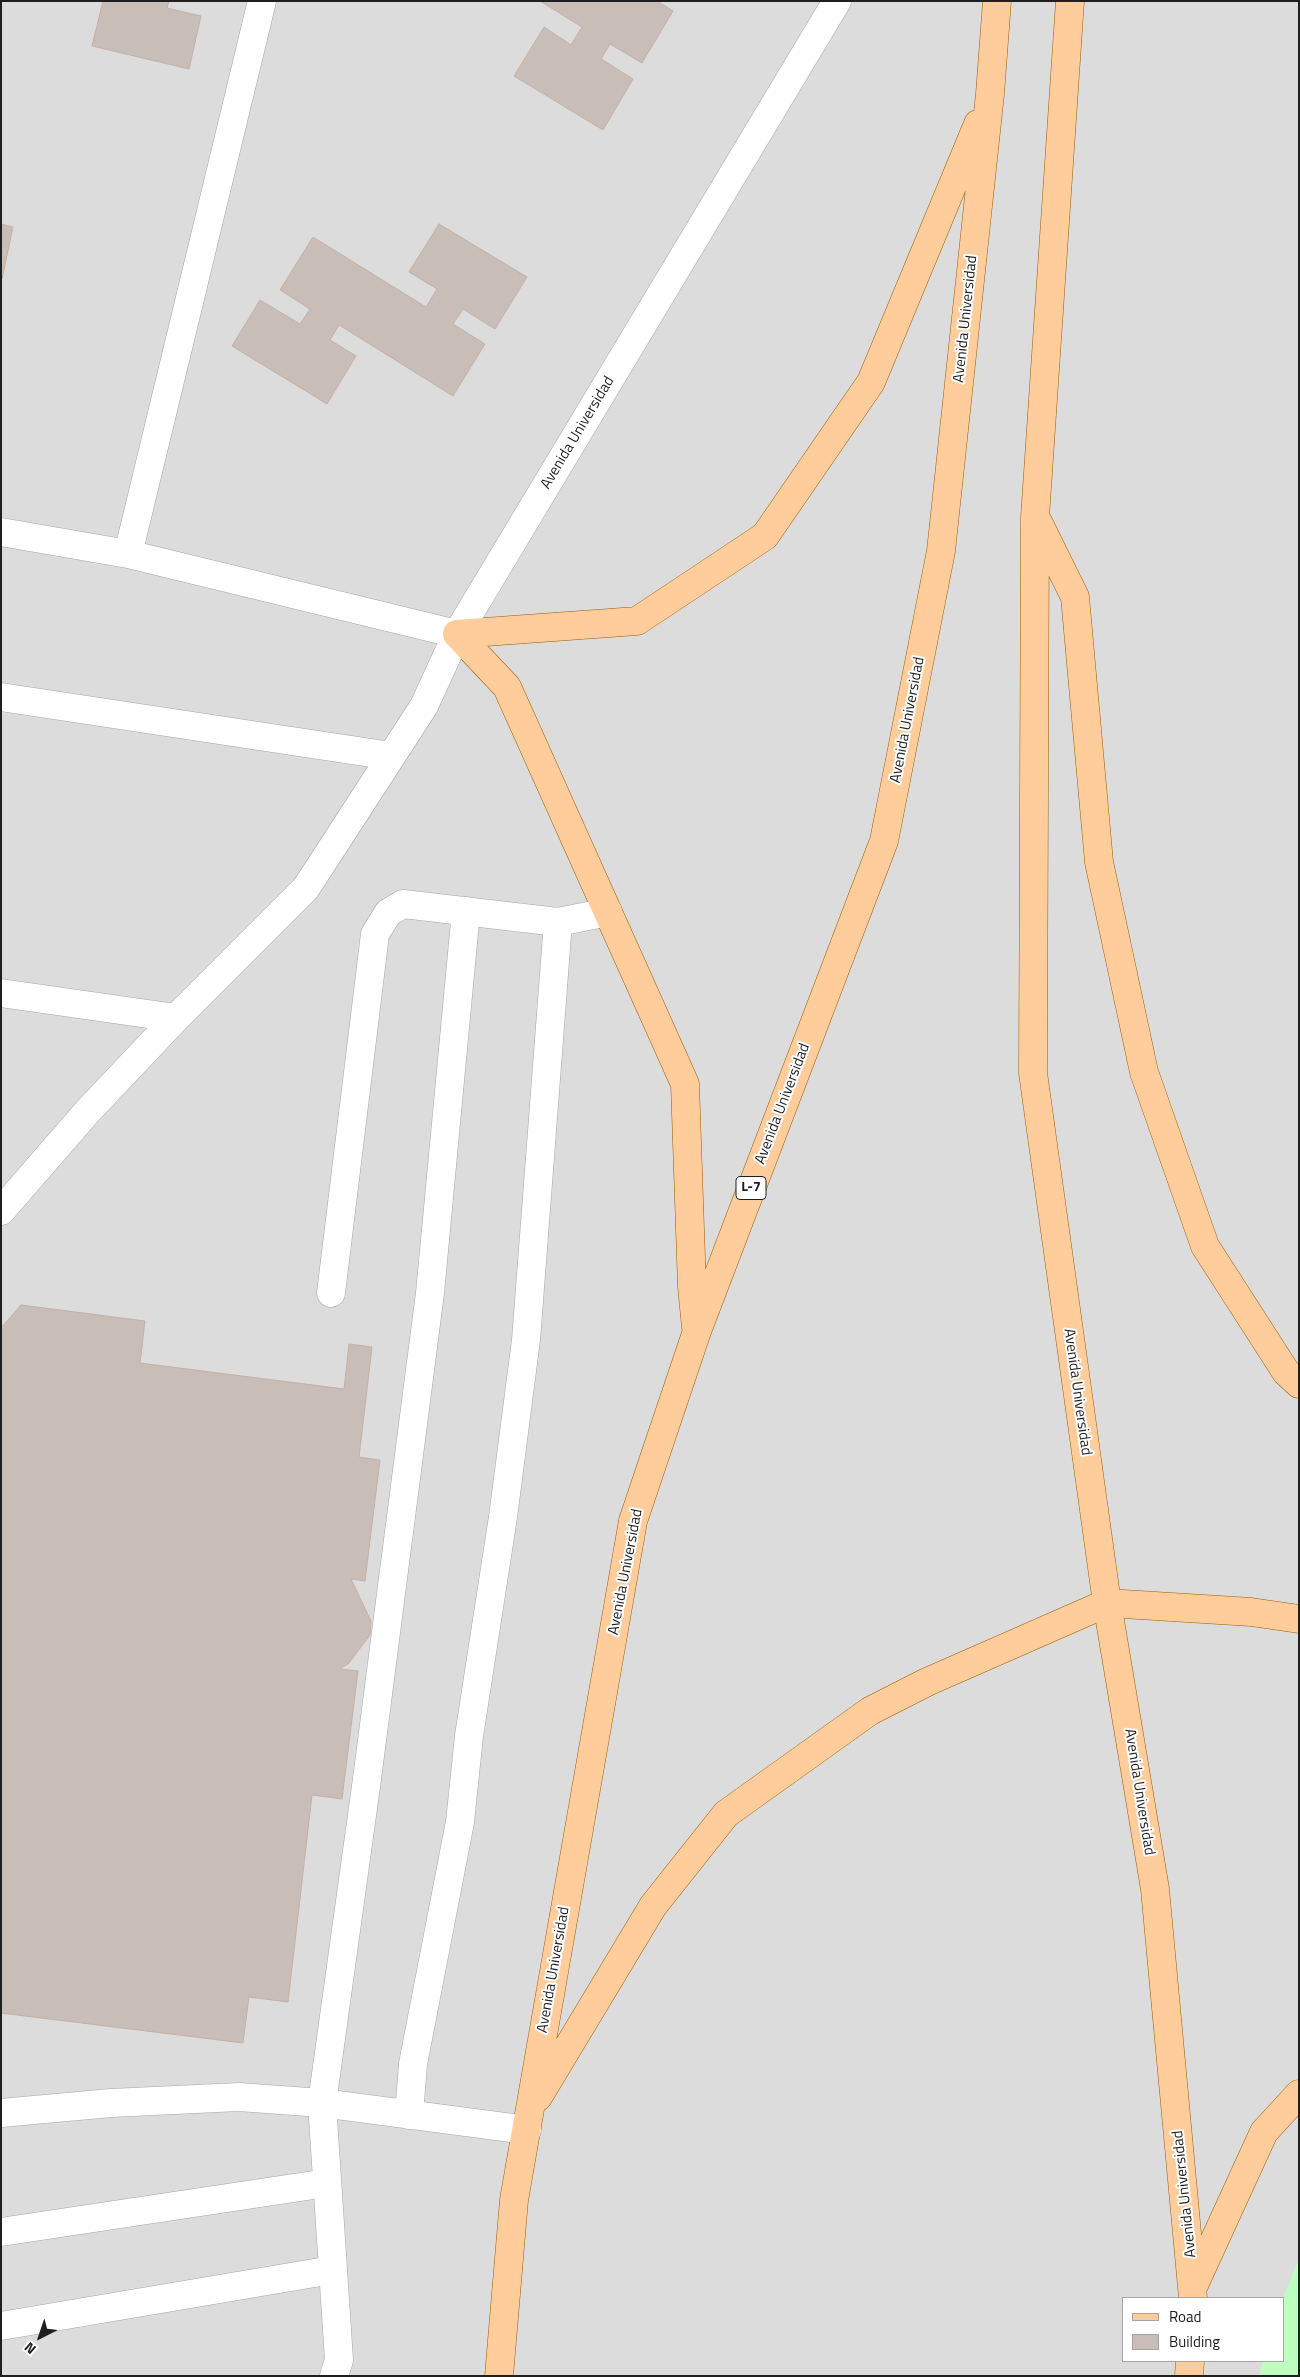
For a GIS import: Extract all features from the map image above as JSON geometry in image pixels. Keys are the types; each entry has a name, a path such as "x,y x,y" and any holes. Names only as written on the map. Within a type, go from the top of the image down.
{"main road":[{"name":"Avenida Universidad","path":"500,2375 514,2200 633,1521 697,1331 884,841 941,551 990,94 997,1"},
{"name":"Avenida Universidad","path":"1070,1 1035,517 1033,1073 1107,1603 1155,1889 1193,2292"},
{"path":"457,634 637,621 764,536 871,382 990,94"},
{"path":"1035,517 1074,597 1098,862 1144,1072 1205,1246 1286,1372 1299,1384"},
{"path":"457,634 508,687 685,1084 692,1287 697,1331"},
{"path":"528,2121 653,1906 726,1814 870,1711 927,1682 1107,1603 1251,1612 1299,1619"},
{"path":"1193,2292 1264,2132 1299,2094"},
{"path":"1189,2376 1190,2362"}],"street":[{"path":"128,554 262,1"},
{"name":"Avenida Universidad","path":"1,1212 87,1112 176,1018 306,888 424,706 457,634 837,1"},
{"path":"1,532 128,554 457,634"},
{"path":"1,697 391,756"},
{"path":"331,1293 375,934 388,913 403,904 558,922 608,912"},
{"path":"334,2376 339,2360 322,2103 367,1779 430,1293 466,911"},
{"path":"409,2115 413,2064 460,1822 469,1736 503,1517 526,1340 558,922"},
{"path":"1,993 176,1018"},
{"path":"1,2113 111,2103 239,2097 322,2103 409,2115 528,2121"},
{"path":"1,2232 327,2183"},
{"path":"1,2326 332,2270"}],"shaded area":[{"path":"1,1 1299,1 1299,2376 1,2376"}],"green space":[{"path":"1299,2258 1299,2376 1259,2376 1263,2362 1285,2362 1285,2297 1283,2297"}],"building":[{"path":"103,1 169,1 167,8 201,16 189,69 92,46"},
{"path":"540,1 657,1 673,11 642,63 610,44 601,59 633,79 603,130 514,76 544,27 571,45 582,27"},
{"path":"1,224 13,227 2,279 1,279"},
{"path":"439,224 527,277 495,329 463,309 453,324 485,344 453,396 339,325 330,340 356,356 327,404 232,346 260,300 300,324 310,309 280,290 313,237 426,307 437,289 409,272"},
{"path":"21,1305 145,1321 140,1363 344,1389 349,1344 372,1347 359,1457 380,1460 365,1581 351,1579 371,1621 370,1635 349,1663 340,1669 358,1671 342,1799 312,1795 288,2002 249,1997 243,2043 1,2013 1,1328"}]}
